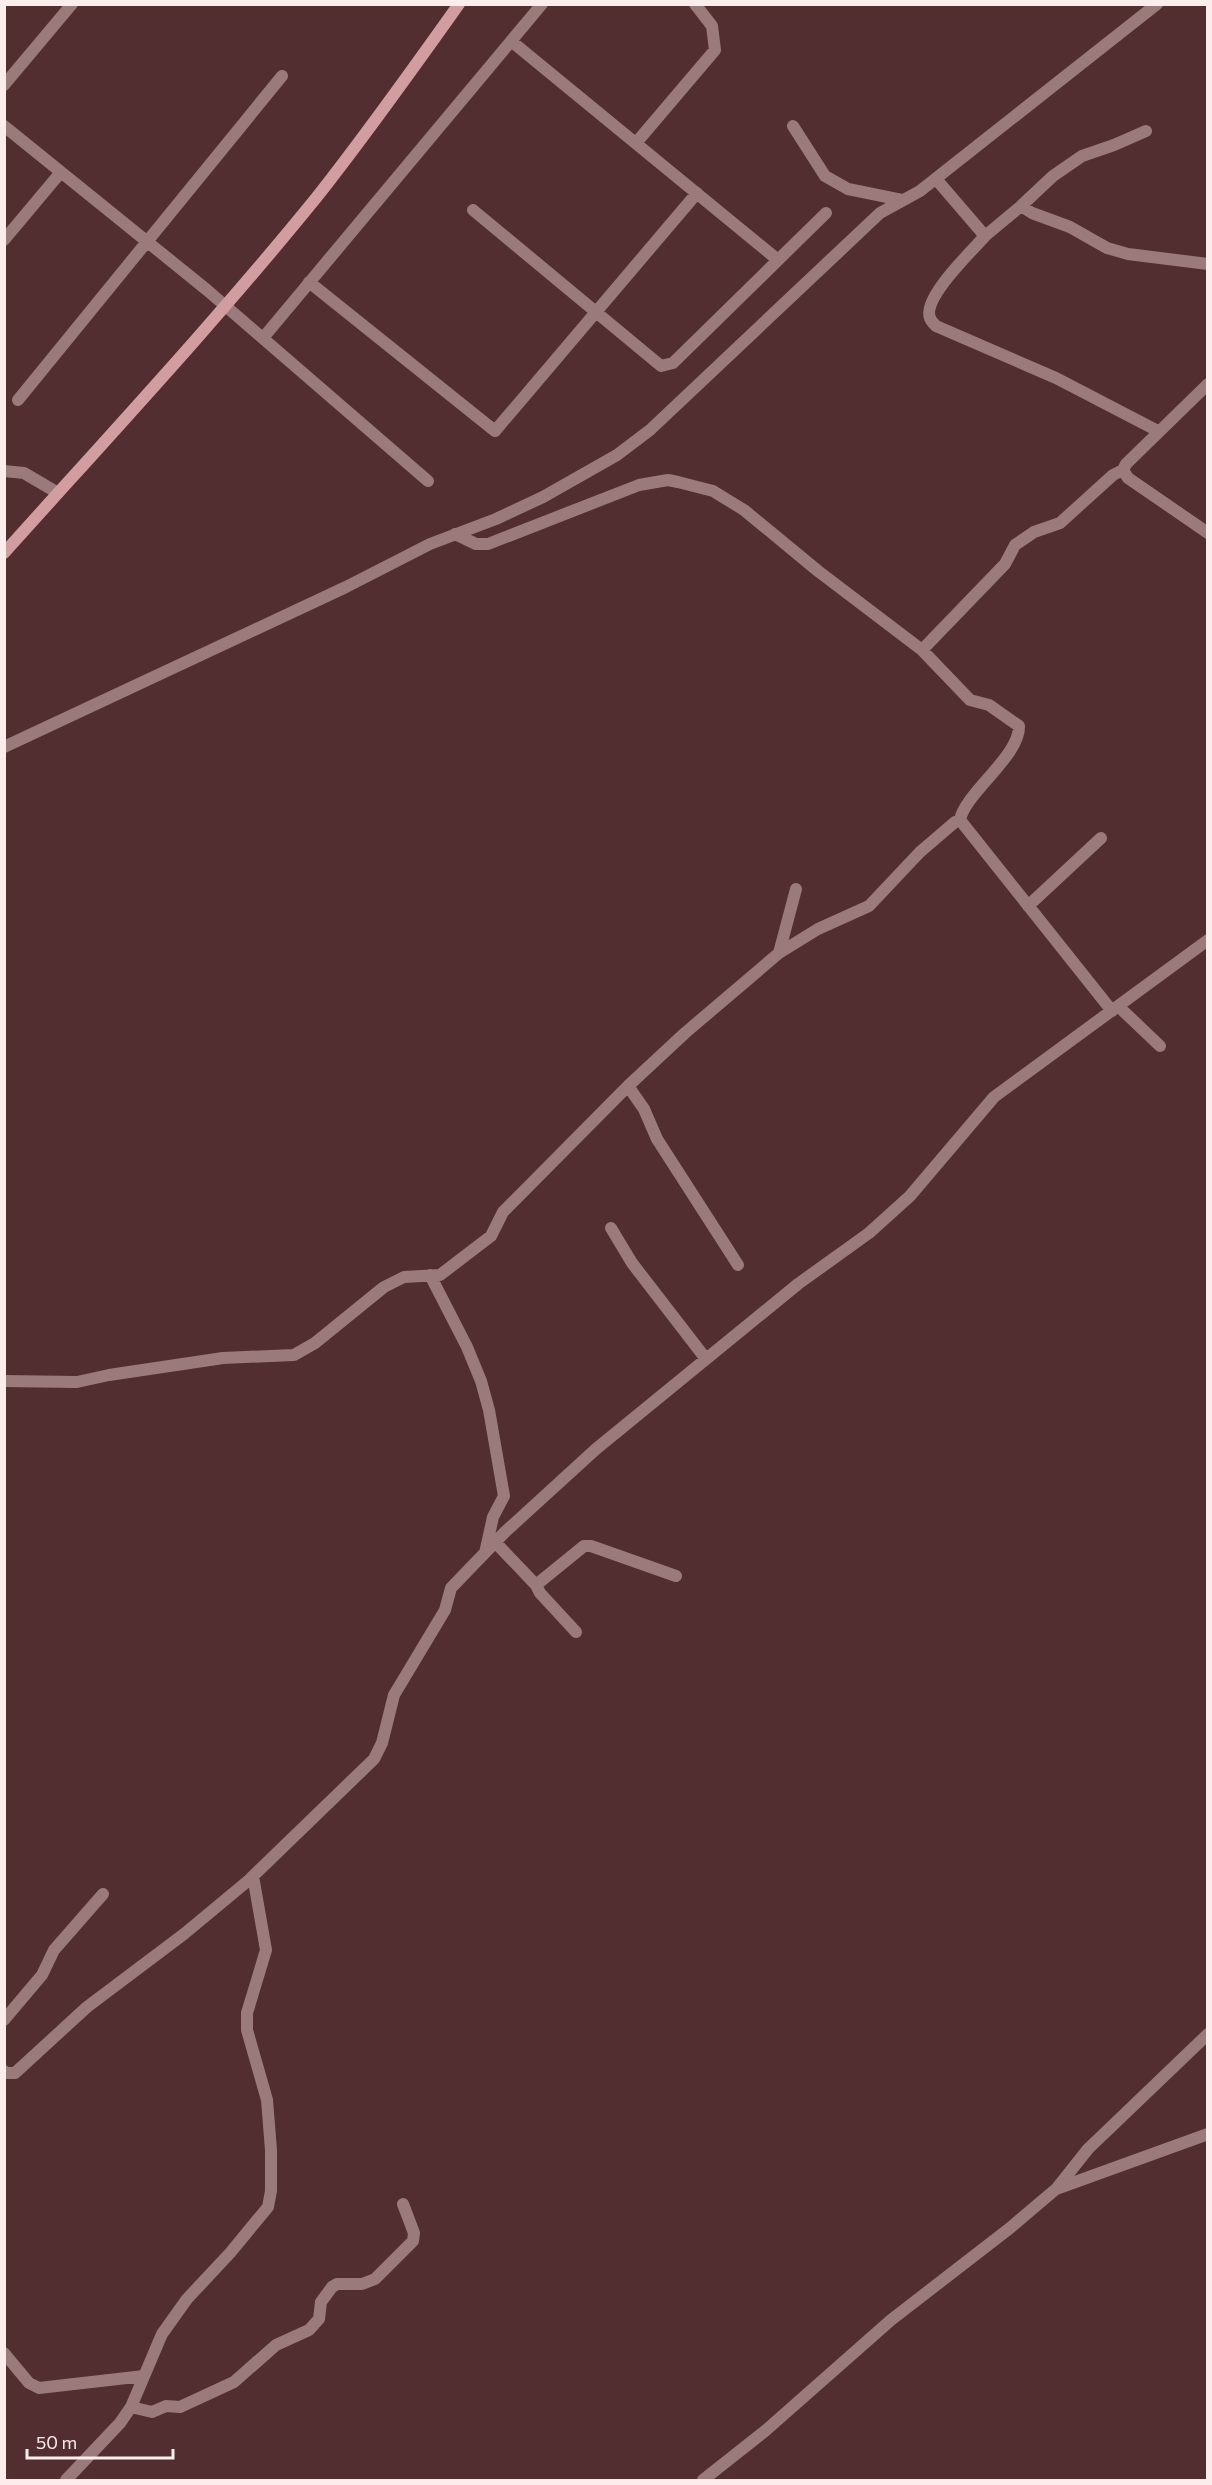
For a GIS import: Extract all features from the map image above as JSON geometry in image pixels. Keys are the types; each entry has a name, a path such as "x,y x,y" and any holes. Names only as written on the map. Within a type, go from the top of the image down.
{"main road":[{"path":"4,553 225,306 370,129 459,4"}],"street":[{"path":"4,85 72,4"},
{"path":"262,338 542,4"},
{"path":"636,143 716,50 712,26 695,4"},
{"path":"4,747 346,587 430,544 496,519 543,497 617,454 650,430 880,213 920,191 1157,4"},
{"path":"511,41 778,260"},
{"path":"18,400 282,76"},
{"path":"4,126 225,306 428,481"},
{"path":"793,126 825,176 848,189 902,200"},
{"path":"1146,131 1082,156 1053,176 986,236 941,286 930,307 930,318 936,326 1056,378 1158,431"},
{"path":"4,240 61,172"},
{"path":"936,178 986,236"},
{"path":"309,282 495,431 697,193"},
{"path":"1021,206 1032,213 1070,227 1107,248 1128,254 1208,264"},
{"path":"473,210 661,366 673,363 826,213"},
{"path":"922,650 1005,564 1015,546 1034,532 1060,523 1113,475 1123,470 1158,431 1208,384"},
{"path":"1123,470 1128,478 1208,534"},
{"path":"4,471 24,473 58,493"},
{"path":"455,534 476,544 488,544 639,485 668,480 713,491 744,510 818,571 922,650 970,700 989,705 1018,726 1019,736 986,783 962,812 960,820"},
{"path":"960,820 1028,906 1115,1008 1160,1046"},
{"path":"4,1381 77,1382 109,1374 223,1358 294,1355 315,1343 384,1287 404,1277 440,1275 491,1236 503,1212 628,1086 685,1033 779,953 818,929 869,906 920,852 960,820"},
{"path":"1028,906 1101,838"},
{"path":"779,953 796,889"},
{"path":"4,2071 15,2073 87,2007 184,1934 253,1876 374,1759 382,1743 394,1695 445,1610 451,1588 495,1542 596,1449 798,1284 869,1233 910,1196 994,1097 1208,940"},
{"path":"628,1086 644,1109 657,1139 738,1265"},
{"path":"611,1228 632,1263 706,1359"},
{"path":"430,1275 467,1347 481,1381 489,1410 504,1496 490,1525 485,1553"},
{"path":"495,1542 576,1632"},
{"path":"536,1585 584,1546 591,1546 676,1576"},
{"path":"66,2481 131,2407 162,2334 187,2299 230,2253 268,2207 271,2191 271,2151 267,2100 247,2030 247,2013 266,1950 253,1876"},
{"path":"4,2020 42,1975 54,1950 103,1894"},
{"path":"703,2481 765,2431 891,2319 1010,2228 1056,2189 1088,2149 1208,2034"},
{"path":"1056,2189 1208,2133"},
{"path":"131,2407 152,2412 166,2406 180,2407 191,2403 234,2382 276,2345 309,2330 319,2319 321,2301 332,2287 337,2284 362,2284 375,2279 413,2241 414,2233 403,2204"},
{"path":"4,2354 29,2383 39,2388 144,2376"}]}
